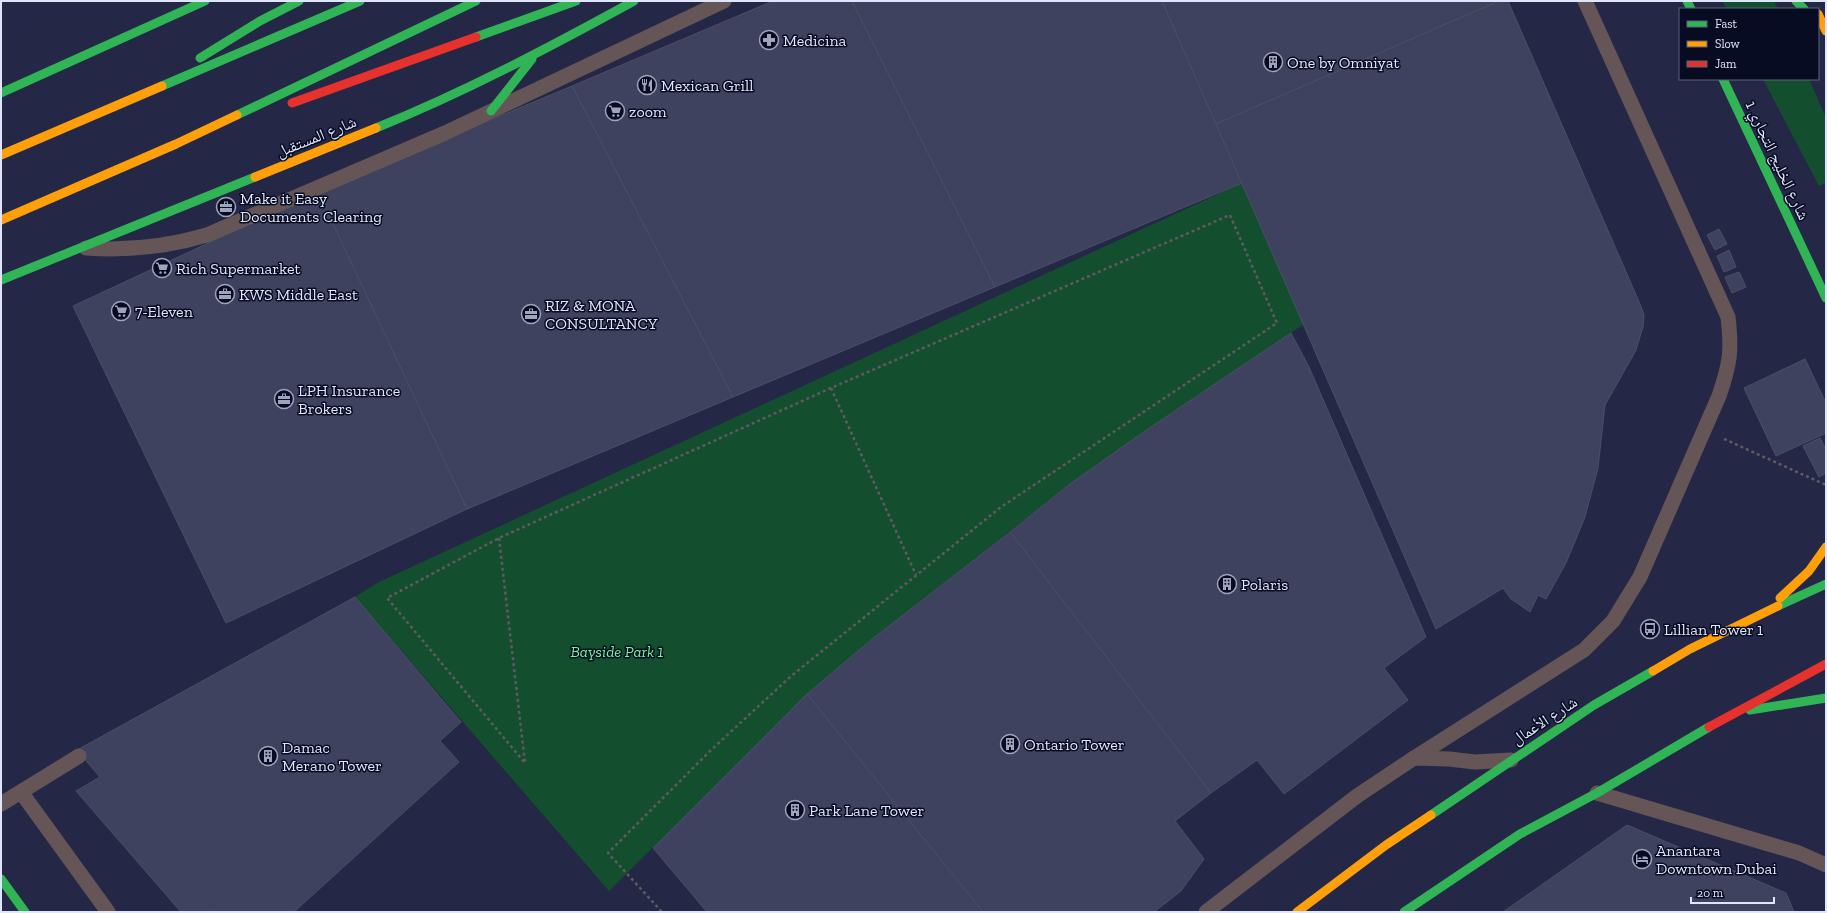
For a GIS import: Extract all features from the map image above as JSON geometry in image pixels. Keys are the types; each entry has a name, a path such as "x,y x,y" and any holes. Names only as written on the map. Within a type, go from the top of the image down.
{"street":[{"path":"1,93 205,1"},
{"path":"155,89 224,42 299,1"},
{"path":"1,155 360,1"},
{"path":"1,220 176,144 476,1"},
{"path":"280,107 576,1"},
{"name":"شارع المستقبل","path":"1,280 408,115 536,54 634,1"},
{"path":"1819,16 1826,30"},
{"path":"491,111 536,54"},
{"name":"شارع الخليج التجاري 1","path":"1724,80 1825,294 1826,309"},
{"path":"176,144 265,112"},
{"path":"1768,610 1809,571 1826,547"},
{"name":"شارع الأعمال","path":"1297,912 1386,845 1594,705 1690,649 1768,610 1826,584"},
{"path":"1404,912 1520,834 1597,793 1733,713 1826,664"},
{"path":"1733,713 1826,698"},
{"path":"1,879 25,912"}],"lane":[{"path":"81,247 138,249 182,242 207,235 445,133 724,1"},
{"path":"1206,912 1357,796 1584,650 1613,621 1640,577 1720,396 1729,368 1731,343 1728,317 1585,1"},
{"path":"1,804 79,756"},
{"path":"1414,758 1449,759 1475,762 1511,760"},
{"path":"21,792 108,912"},
{"path":"1597,793 1799,853 1826,865"}],"path":[{"path":"499,538 525,763 387,598 499,538 831,388 1230,215 1276,323 1000,508 790,677 710,750 608,853 662,912"},
{"path":"831,388 916,575"},
{"path":"1704,430 1826,485"}],"green space":[{"path":"1722,1 1774,1 1778,8 1726,8"},
{"path":"1764,80 1809,80 1826,118 1826,183 1819,186"},
{"name":"Bayside Park 1","path":"1242,183 1304,324 1070,484 871,640 807,694 609,891 355,597 379,582"}],"building":[{"path":"773,1 852,1 995,287 733,397 572,86"},
{"path":"852,1 1162,1 1242,183 995,287"},
{"name":"One by Omniyat","path":"1162,1 1499,1 1216,124"},
{"path":"1499,1 1508,1 1640,304 1644,315 1643,327 1636,350 1605,405 1598,468 1585,517 1566,563 1546,599 1538,595 1530,612 1511,599 1503,588 1436,629 1216,124"},
{"path":"572,86 733,397 467,509 318,192"},
{"path":"318,192 467,509 226,623 73,306"},
{"path":"1719,229 1727,244 1715,250 1707,235"},
{"path":"1729,250 1736,267 1724,272 1717,256"},
{"path":"1739,272 1746,287 1732,293 1725,277"},
{"name":"Polaris","path":"1291,333 1309,367 1426,637 1384,668 1408,700 1284,794 1257,760 1211,793 1010,532 1070,484 1145,431"},
{"path":"1805,359 1826,403 1826,433 1776,456 1744,388"},
{"path":"1820,438 1826,449 1826,473 1819,477 1803,446"},
{"name":"Ontario Tower","path":"1010,532 1211,793 1175,821 1204,859 1181,891 1154,912 983,912 807,694 871,640"},
{"name":"Damac Merano Tower","path":"355,597 461,722 440,741 459,762 294,912 181,912 76,791 100,777 77,750"},
{"name":"Park Lane Tower","path":"807,694 983,912 707,912 653,848"},
{"name":"Anantara Downtown Dubai","path":"1627,825 1786,893 1794,912 1503,912"}],"traffic: fast":[{"path":"1,93 205,1"},
{"path":"200,58 260,21 299,1"},
{"path":"162,86 360,1"},
{"path":"237,115 476,1"},
{"path":"476,37 576,1"},
{"path":"376,128 475,84 634,1"},
{"path":"1687,1 1690,8"},
{"path":"1796,1 1803,8"},
{"path":"491,111 532,59"},
{"path":"1723,80 1826,298"},
{"path":"1,280 255,177"},
{"path":"1778,606 1826,584"},
{"path":"1431,815 1594,705 1653,671"},
{"path":"1750,710 1826,698"},
{"path":"1404,912 1520,834 1597,793 1709,727"},
{"path":"1,879 25,912"}],"traffic: slow":[{"path":"1819,16 1826,31"},
{"path":"1,155 162,86"},
{"path":"1,220 176,144 237,115"},
{"path":"255,177 376,128"},
{"path":"1780,598 1809,571 1826,547"},
{"path":"1653,671 1690,649 1778,606"},
{"path":"1297,912 1386,845 1431,815"}],"traffic: jam":[{"path":"292,103 476,37"},
{"path":"1709,727 1826,664"}],"place":[{"name":"Medicina","path":"769,40"},
{"name":"One by Omniyat","path":"1273,62"},
{"name":"Mexican Grill","path":"647,85"},
{"name":"zoom","path":"615,111"},
{"name":"Make it Easy Documents Clearing","path":"226,207"},
{"name":"Rich Supermarket","path":"162,268"},
{"name":"KWS Middle East","path":"225,294"},
{"name":"7-Eleven","path":"121,311"},
{"name":"RIZ & MONA CONSULTANCY","path":"531,314"},
{"name":"LPH Insurance Brokers","path":"284,399"},
{"name":"Polaris","path":"1227,584"},
{"name":"Lillian Tower 1","path":"1650,629"},
{"name":"Ontario Tower","path":"1010,744"},
{"name":"Damac Merano Tower","path":"268,756"},
{"name":"Park Lane Tower","path":"795,810"},
{"name":"Anantara Downtown Dubai","path":"1642,859"}]}
